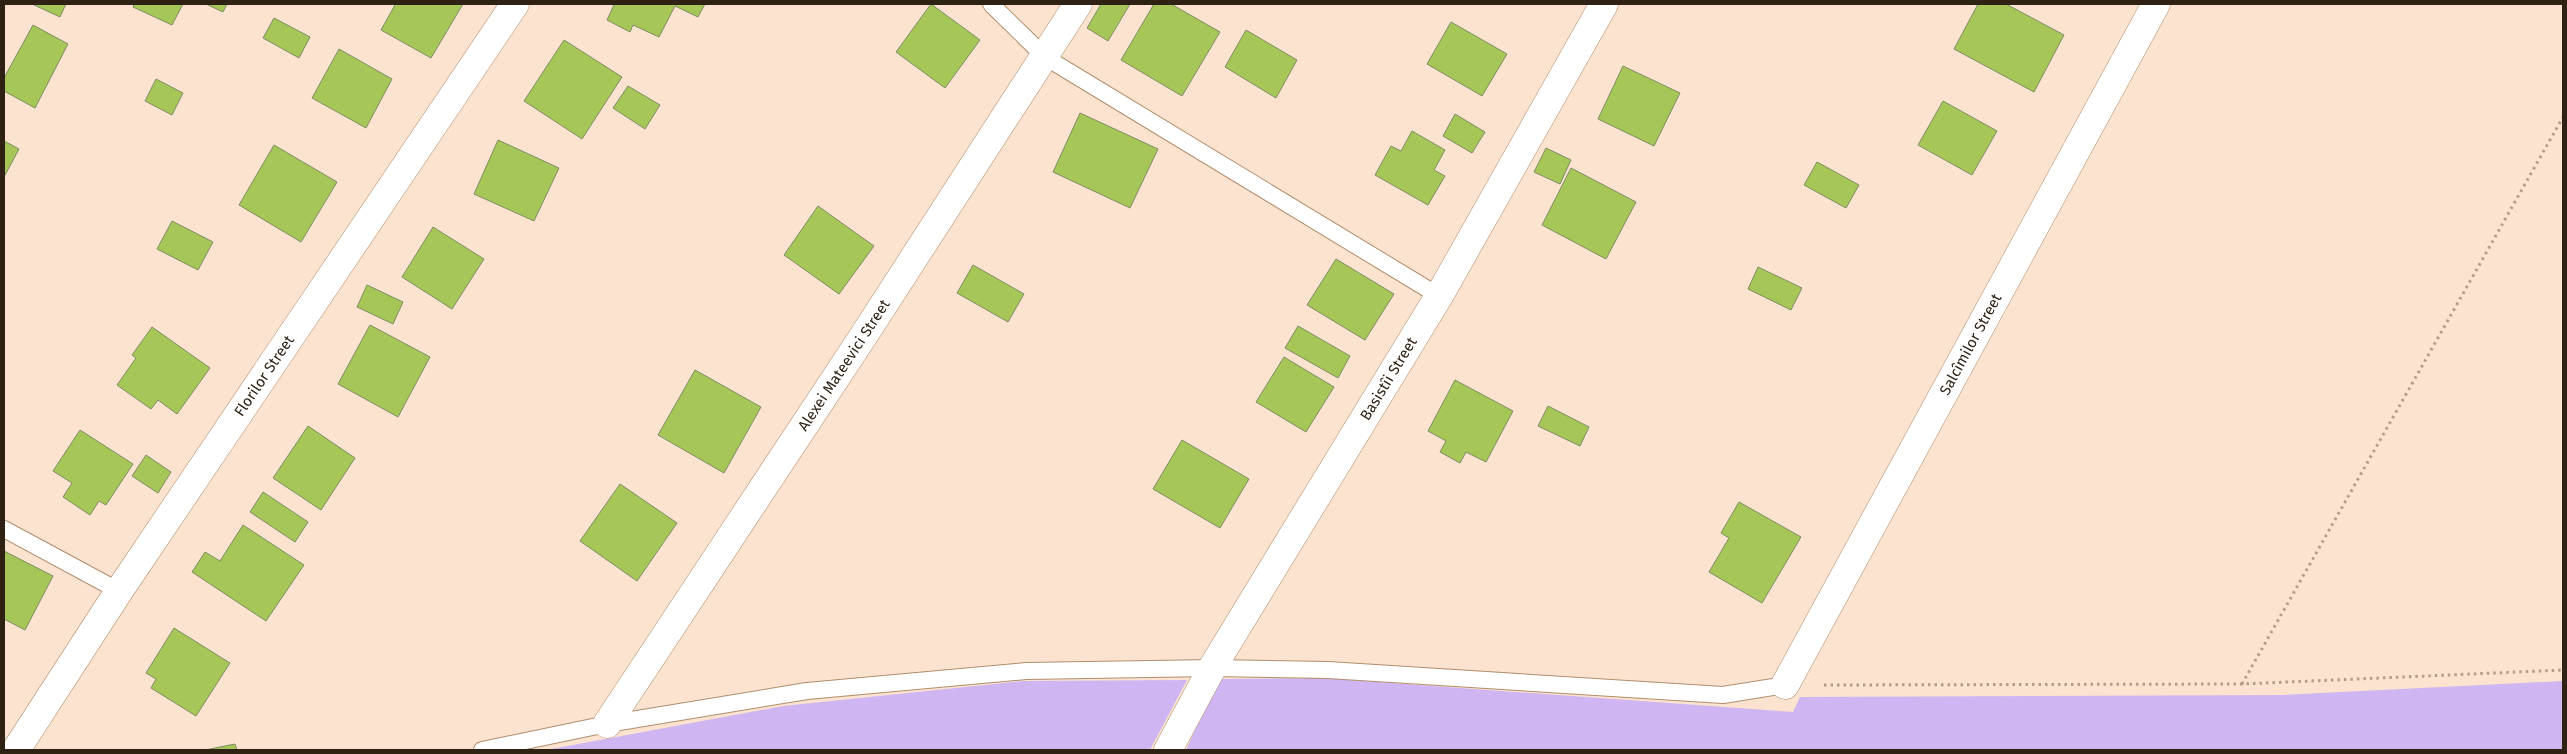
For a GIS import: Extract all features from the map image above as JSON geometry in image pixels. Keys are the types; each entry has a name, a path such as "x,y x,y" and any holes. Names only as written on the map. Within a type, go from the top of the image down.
{"street":[{"name":"Florilor Street","path":"16,750 119,591 515,4"},
{"name":"Alexei Mateevici Street","path":"607,724 866,332 1078,4"},
{"name":"Basistîi Street","path":"1168,750 1212,668 1439,296 1604,4"},
{"name":"Salcîmilor Street","path":"1785,685 2156,4"}],"lane":[{"path":"991,4 1045,57 1439,296"},
{"path":"4,529 119,591"},
{"path":"482,750 607,724 808,691 1026,671 1212,668 1328,670 1723,695 1785,685"}],"path":[{"path":"2242,684 2563,117"},
{"path":"1785,685 2242,684 2563,670"}],"shaded area":[{"path":"1322,678 1793,712 1800,697 2282,695 2563,681 2563,750 1186,750 1218,679"},
{"path":"1187,680 1150,750 546,750 783,706 1023,681"}],"building":[{"path":"32,4 66,4 60,17"},
{"path":"134,4 183,4 172,25 133,7"},
{"path":"206,4 227,4 223,12"},
{"path":"392,4 463,4 431,58 381,30 395,5"},
{"path":"611,4 705,4 698,17 675,6 659,37 633,25 630,32 607,20 614,5"},
{"path":"931,4 980,40 945,88 896,52"},
{"path":"1101,4 1130,4 1108,41 1087,28"},
{"path":"1154,4 1171,4 1220,32 1182,96 1121,60"},
{"path":"1978,4 2006,4 2064,35 2034,92 1954,49"},
{"path":"274,18 310,37 299,58 263,38"},
{"path":"1451,22 1507,54 1482,96 1427,64"},
{"path":"33,25 68,44 35,108 4,91 4,78"},
{"path":"1246,30 1297,60 1276,98 1225,67"},
{"path":"564,40 622,77 582,139 524,101"},
{"path":"339,49 392,79 366,128 312,98"},
{"path":"1623,66 1680,93 1654,146 1598,119"},
{"path":"156,79 183,93 172,115 145,101"},
{"path":"628,86 660,105 645,129 613,108"},
{"path":"1943,101 1997,131 1972,175 1918,145"},
{"path":"1080,113 1158,149 1130,208 1053,172"},
{"path":"1455,114 1485,132 1472,153 1443,136"},
{"path":"1412,131 1445,150 1434,170 1445,176 1428,205 1375,175 1391,146 1401,151"},
{"path":"498,140 559,168 534,221 474,194"},
{"path":"4,141 19,149 4,177"},
{"path":"274,145 337,182 301,242 239,205"},
{"path":"1546,148 1571,160 1560,184 1534,172"},
{"path":"1817,162 1859,185 1846,208 1804,185"},
{"path":"1571,168 1636,202 1606,259 1542,225"},
{"path":"818,206 874,246 839,294 784,255"},
{"path":"172,221 213,242 198,270 157,249"},
{"path":"433,227 484,259 452,309 402,277"},
{"path":"1336,259 1394,294 1365,340 1307,305"},
{"path":"973,265 1024,294 1008,322 957,293"},
{"path":"1758,267 1802,288 1791,310 1748,289"},
{"path":"367,285 403,302 393,324 357,307"},
{"path":"370,325 430,357 398,417 338,384"},
{"path":"1298,326 1350,356 1338,378 1285,348"},
{"path":"152,327 210,368 177,414 158,400 151,409 117,385 136,358 132,355"},
{"path":"1284,357 1334,387 1306,432 1256,402"},
{"path":"695,370 761,407 724,473 658,435"},
{"path":"1455,380 1513,411 1486,462 1466,452 1460,463 1440,452 1446,441 1428,431"},
{"path":"1548,406 1589,427 1580,446 1538,426"},
{"path":"308,426 355,458 321,510 273,478"},
{"path":"80,430 133,464 106,505 99,501 90,515 63,497 72,483 53,471"},
{"path":"1182,440 1249,479 1220,528 1153,489"},
{"path":"146,455 171,472 158,493 132,476"},
{"path":"620,484 677,523 637,581 580,541"},
{"path":"263,492 308,522 295,542 250,512"},
{"path":"1739,502 1801,537 1762,603 1709,572 1729,538 1721,533"},
{"path":"243,525 304,565 266,621 192,572 205,552 220,561"},
{"path":"4,551 53,576 25,630 4,619"},
{"path":"174,628 230,663 196,716 151,688 156,679 146,673"},
{"path":"235,744 237,750 205,750"}]}
